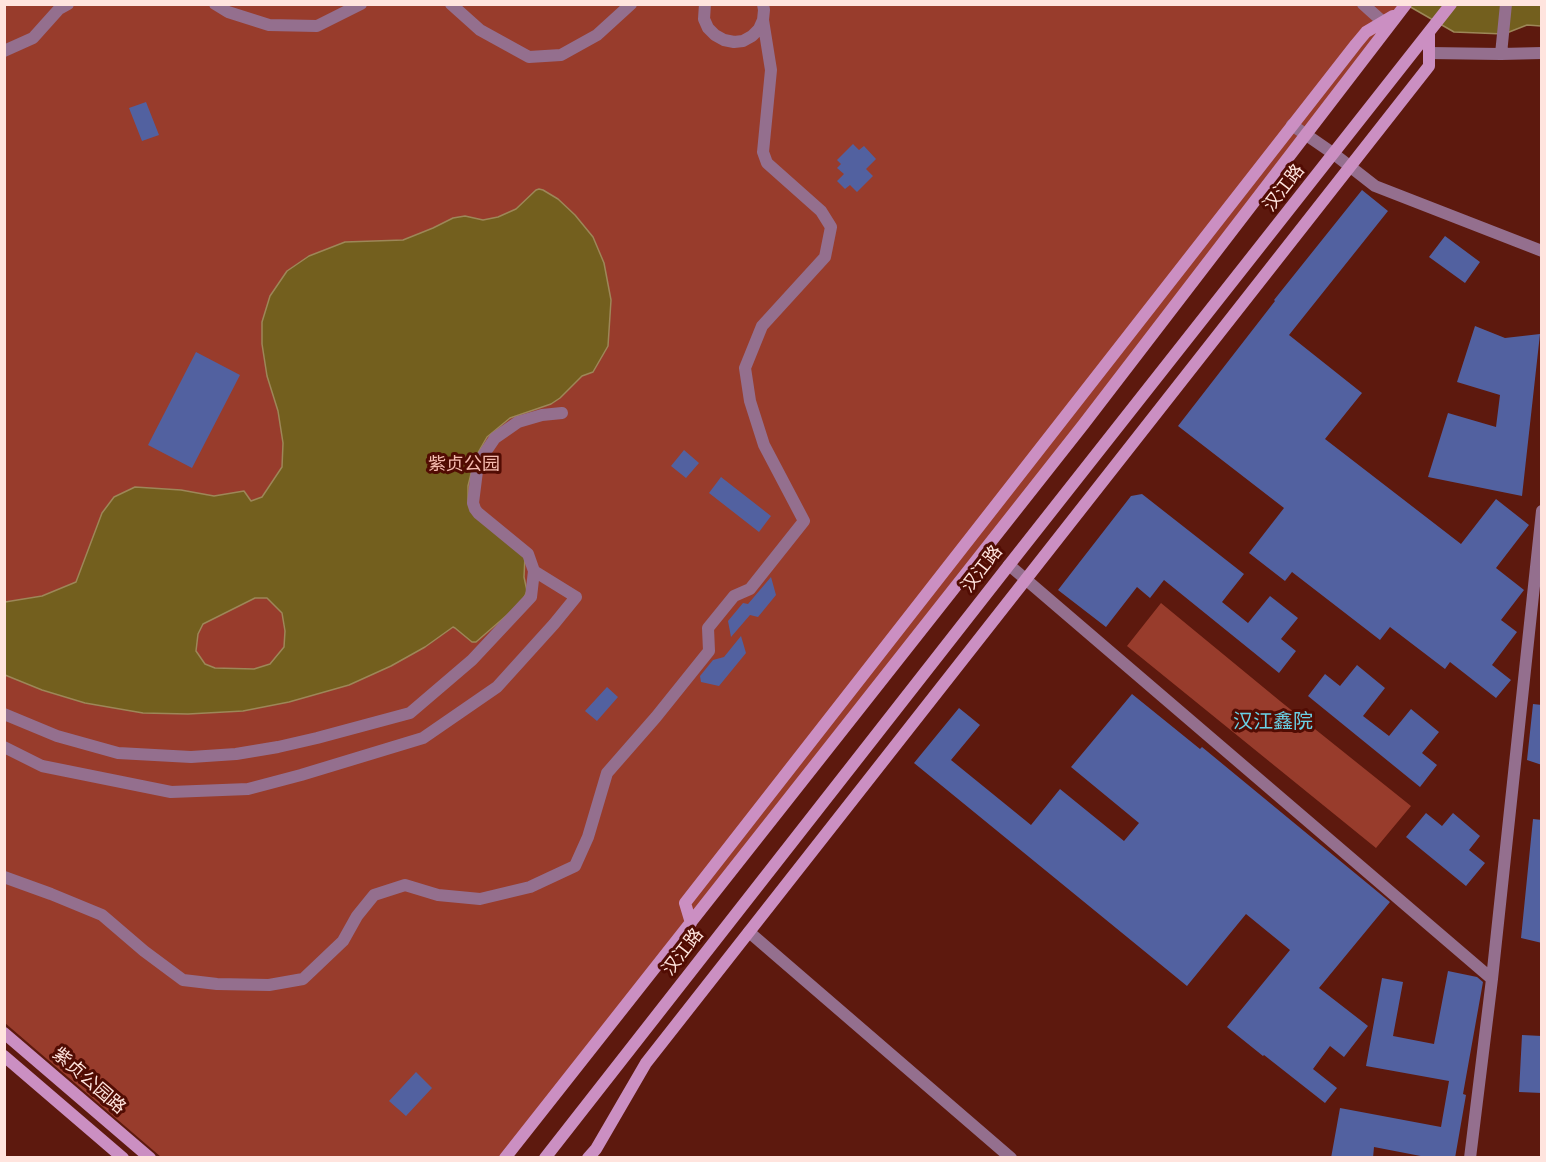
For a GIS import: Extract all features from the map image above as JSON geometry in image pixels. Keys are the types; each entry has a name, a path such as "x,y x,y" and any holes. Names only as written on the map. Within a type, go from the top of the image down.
{"street":[{"path":"4,51 33,38 59,9 68,4"},
{"path":"214,4 228,12 269,25 317,26 361,4"},
{"path":"451,4 480,30 529,57 561,55 597,35 631,4"},
{"path":"705,4 704,19 708,28 715,36 724,40 734,42 752,36 759,29 763,20"},
{"path":"4,877 102,915 183,980 217,984 268,985 303,979 343,941 357,916 374,895 405,885 438,895 480,899 530,887 575,866 588,837 607,773 650,725 709,651 708,628 734,596 750,589 804,521 764,445 750,401 745,368 762,326 825,258 831,227 821,212 766,164 763,152 771,70 762,4"},
{"path":"1363,4 1383,22"},
{"name":"汉江路","path":"545,1158 1008,565 1451,4"},
{"path":"1501,54 1506,4"},
{"path":"691,924 685,903 1356,44 1366,32 1402,8"},
{"name":"汉江路","path":"505,1158 1090,416 1402,8"},
{"path":"588,1158 596,1149 646,1063 1429,66 1429,33"},
{"path":"1429,53 1542,53"},
{"path":"1292,125 1375,186 1542,251"},
{"path":"4,714 57,736 118,753 191,757 236,754 278,747 410,713 472,660 531,597 534,571 528,554 475,509 473,502 478,463 495,438 518,422 542,415 562,413"},
{"path":"1470,1158 1492,979 1542,510"},
{"path":"1008,565 1492,979"},
{"path":"4,747 42,766 171,792 248,789 423,738 497,687 576,597 534,571"},
{"path":"749,932 1011,1158"},
{"name":"紫贞公园路","path":"4,1033 150,1158"},
{"name":"紫贞公园路","path":"4,1056 123,1158"}],"green space":[{"name":"紫贞公园","path":"5,5 1406,5 505,1157 161,1157 5,1023"},
{"path":"1161,603 1411,806 1376,848 1127,646"}],"shaded area":[{"path":"1407,5 1541,5 1541,26 1527,25 1504,34 1454,32"},
{"path":"536,190 543,190 558,199 593,237 604,263 611,300 608,346 593,372 582,376 551,404 510,418 487,437 475,458 468,486 468,503 525,556 524,577 527,591 522,602 476,642 472,642 453,627 425,647 391,666 349,685 289,702 243,711 188,714 143,713 85,703 42,690 5,675 5,602 42,596 76,582 102,513 114,497 135,487 181,490 214,496 244,491 251,501 262,497 282,467 283,443 278,411 267,376 262,344 262,322 270,296 287,271 309,256 345,242 403,240 453,218 465,216 483,220 498,217 516,209","holes":["255,598 267,598 282,613 285,631 284,647 270,664 254,669 215,668 205,664 196,651 198,634 203,624"]}],"building":[{"path":"146,102 159,135 142,141 129,108"},
{"path":"853,144 859,150 864,146 876,159 866,169 873,176 857,192 850,185 845,189 837,181 844,174 837,168 841,164 837,160"},
{"path":"1362,190 1388,211 1289,335 1362,393 1325,439 1461,544 1496,499 1529,525 1496,568 1524,590 1501,620 1517,632 1492,665 1511,680 1496,698 1450,662 1445,669 1390,627 1380,640 1292,572 1285,581 1249,553 1284,508 1178,426"},
{"path":"1445,236 1480,262 1465,283 1429,257"},
{"path":"1475,326 1505,338 1540,334 1522,496 1428,477 1448,413 1496,427 1500,395 1457,382"},
{"path":"196,352 240,375 192,468 148,445"},
{"path":"684,450 699,463 686,478 671,466"},
{"path":"721,477 771,516 759,532 709,493"},
{"path":"1142,494 1244,574 1222,602 1248,623 1270,596 1298,618 1281,639 1296,651 1279,673 1164,580 1150,598 1137,587 1106,627 1058,590 1131,496"},
{"path":"771,577 776,595 758,617 750,615 731,637 728,621 743,603 748,604"},
{"path":"741,636 746,653 719,686 701,682 700,676 713,660 724,657"},
{"path":"1357,665 1385,688 1363,716 1389,736 1411,709 1439,732 1422,753 1437,765 1420,787 1308,696 1325,674 1340,686"},
{"path":"607,687 618,697 597,721 585,711"},
{"path":"1132,694 1200,749 1202,747 1390,902 1319,988 1368,1026 1344,1057 1330,1046 1313,1069 1337,1088 1325,1103 1227,1027 1290,950 1246,914 1187,986 914,763 959,708 980,725 951,760 1031,825 1060,789 1124,841 1139,823 1071,767"},
{"path":"1533,704 1542,705 1542,765 1527,760"},
{"path":"1426,813 1442,826 1453,813 1480,836 1469,850 1485,863 1466,886 1406,837"},
{"path":"1533,819 1542,820 1542,943 1521,938"},
{"path":"1448,971 1477,977 1483,982 1463,1094 1466,1095 1455,1158 1431,1158 1374,1147 1373,1158 1331,1158 1340,1108 1441,1127 1449,1081 1366,1066 1382,978 1403,982 1393,1036 1434,1044"},
{"path":"1522,1035 1542,1036 1542,1093 1519,1092"},
{"path":"416,1072 432,1088 406,1116 389,1101"}],"district":[{"name":"汉江鑫院","path":"1273,722"}]}
